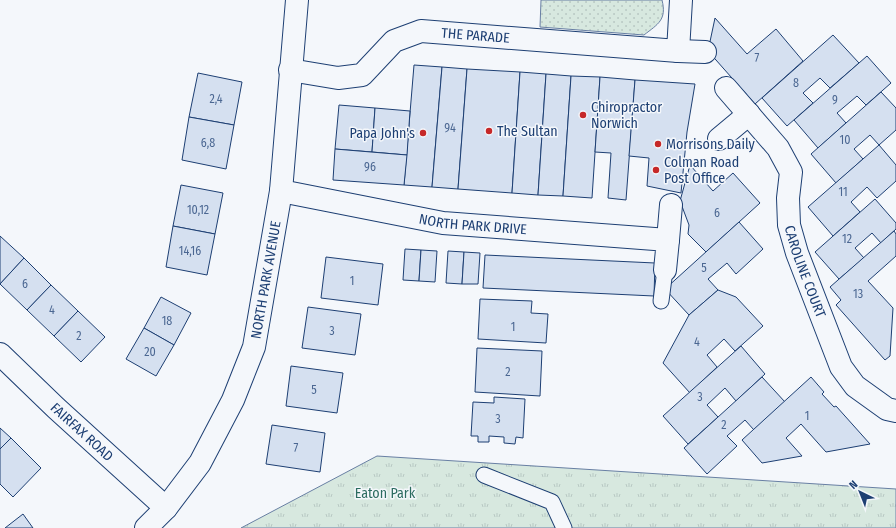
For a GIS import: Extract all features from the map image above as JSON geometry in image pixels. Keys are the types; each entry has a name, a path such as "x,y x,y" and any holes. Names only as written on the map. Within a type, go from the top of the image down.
{"street":[{"name":"NORTH PARK AVENUE","path":"146,528 166,508 200,463 233,400 254,347 281,191 297,0"},
{"path":"678,51 681,0"},
{"name":"THE PARADE","path":"290,70 338,78 362,75 394,41 421,31 705,52"},
{"name":"CAROLINE COURT","path":"726,88 778,148 792,172 788,198 789,225 797,253 841,367 855,386 887,409 896,411"},
{"path":"719,140 749,114"},
{"name":"NORTH PARK DRIVE","path":"281,191 443,223 668,240"},
{"path":"665,270 671,205"},
{"name":"FAIRFAX ROAD","path":"0,354 56,408 166,508"}],"lane":[{"path":"661,301 665,270"},
{"path":"484,475 552,502 564,528"}],"green space":[{"path":"541,0 662,0 663,12 660,21 644,35 540,27"},
{"name":"Eaton Park","path":"377,456 896,489 896,528 241,528"}],"building":[{"path":"715,18 747,54 776,29 803,61 755,104 708,51"},
{"path":"833,35 859,63 830,88 820,78 803,93 813,103 787,126 762,98"},
{"path":"867,56 891,83 866,105 857,96 837,113 846,123 818,148 794,120"},
{"name":"Papa John's","path":"414,65 442,67 432,187 404,185"},
{"path":"442,67 467,69 458,189 432,187"},
{"name":"The Sultan","path":"467,69 520,72 512,193 458,189"},
{"path":"520,72 546,74 538,195 512,193"},
{"path":"198,73 242,82 234,125 189,117"},
{"path":"546,74 571,76 563,196 538,195"},
{"name":"Chiropractor Norwich","path":"571,76 600,77 592,198 563,196"},
{"path":"600,77 635,80 626,200 608,198 611,153 595,152"},
{"name":"Morrisons Daily","path":"635,80 695,84 687,132 681,193 647,186 649,158 629,156"},
{"path":"881,92 896,108 896,130 879,145 870,135 854,149 863,159 836,183 811,154"},
{"path":"339,105 375,108 372,152 335,149"},
{"path":"375,108 410,111 407,155 372,152"},
{"path":"189,117 234,125 226,169 182,160"},
{"path":"879,145 896,165 896,181 877,198 867,187 851,202 860,212 833,236 808,207"},
{"path":"335,149 407,155 404,185 333,180"},
{"path":"690,165 713,191 733,173 760,203 706,252 688,234 689,225 680,201"},
{"path":"181,185 223,193 215,234 173,226"},
{"path":"875,199 896,223 896,229 881,243 872,233 855,248 864,258 839,279 815,252"},
{"path":"739,222 763,249 736,274 727,263 708,279 718,290 689,315 665,289"},
{"path":"173,226 215,234 207,275 166,267"},
{"path":"894,231 896,234 896,256 868,281 893,308 890,356 885,360 836,305 841,300 830,287"},
{"path":"0,236 24,258 0,284"},
{"path":"405,249 421,250 419,281 403,280"},
{"path":"421,250 437,251 435,282 419,281"},
{"path":"448,251 464,252 462,284 446,283"},
{"path":"464,252 480,253 478,284 462,284"},
{"path":"485,255 655,263 654,296 483,288"},
{"path":"326,257 383,264 378,305 321,298"},
{"path":"24,258 51,285 27,310 0,284"},
{"path":"51,285 78,311 54,336 27,310"},
{"path":"718,290 736,297 763,326 735,351 724,339 707,355 717,367 690,393 663,363 689,315"},
{"path":"161,297 191,313 174,345 144,328"},
{"path":"480,299 532,301 531,313 548,314 546,343 478,339"},
{"path":"308,307 361,314 355,355 302,348"},
{"path":"78,311 105,337 81,362 54,336"},
{"path":"144,328 174,345 156,376 126,359"},
{"path":"741,346 765,374 736,401 725,388 707,405 718,417 688,444 663,416"},
{"path":"477,348 542,351 540,396 475,392"},
{"path":"291,366 343,373 337,413 286,406"},
{"path":"762,377 785,402 754,430 745,420 727,436 737,446 707,474 684,448"},
{"path":"811,377 824,392 822,394 834,407 836,406 870,444 826,452 801,424 786,438 802,456 762,463 742,440"},
{"path":"494,397 525,399 523,438 516,437 515,444 504,443 504,437 489,436 489,442 478,442 478,436 471,436 473,402 494,403"},
{"path":"272,425 325,433 320,472 266,464"},
{"path":"0,428 11,438 0,449"},
{"path":"11,438 41,468 13,497 0,484 0,449"},
{"path":"23,514 33,528 5,528"}],"place":[{"name":"Chiropractor Norwich","path":"583,115"},
{"name":"The Sultan","path":"489,131"},
{"name":"Papa John's","path":"423,133"},
{"name":"Morrisons Daily","path":"658,144"},
{"name":"Colman Road Post Office","path":"656,170"}]}
